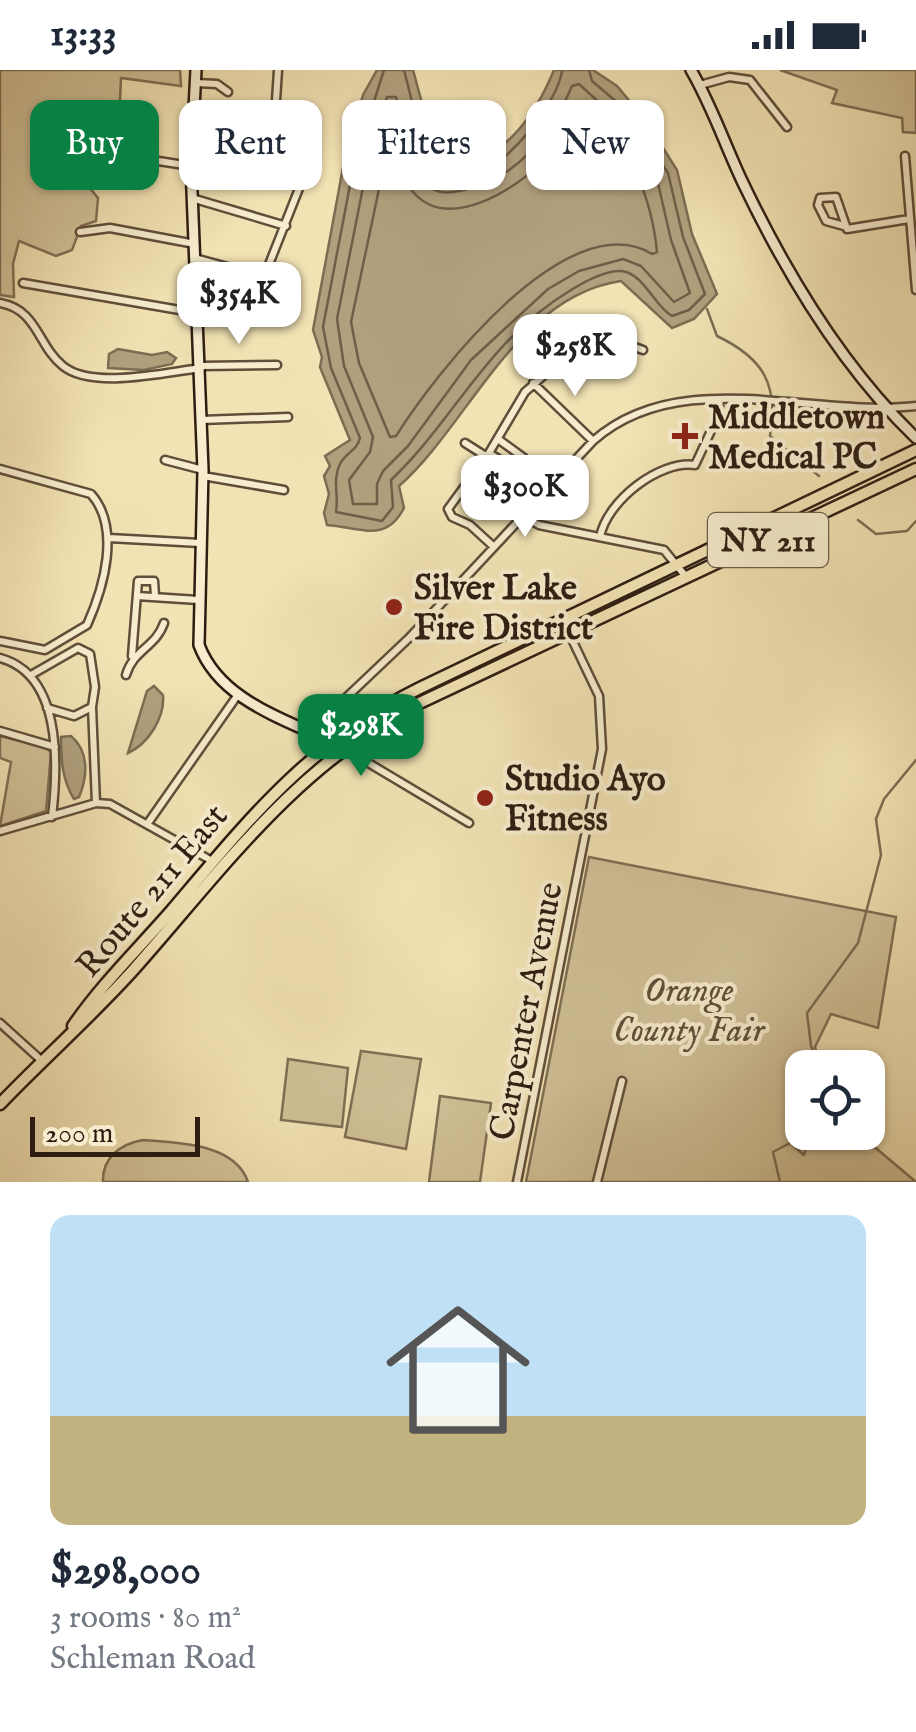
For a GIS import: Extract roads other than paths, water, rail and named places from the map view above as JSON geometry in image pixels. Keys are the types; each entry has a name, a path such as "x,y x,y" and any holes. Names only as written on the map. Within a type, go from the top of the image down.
{"main road":[{"name":"Route 211 East","path":"0,1104 118,988 270,794 331,741 402,698 916,450"},
{"name":"Route 211 East","path":"218,864 344,748 411,708 916,469"}],"street":[{"path":"195,100 196,70"},
{"path":"275,100 278,70"},
{"path":"691,70 744,184 802,292 849,364 916,438"},
{"path":"700,84 729,77 750,80 788,126"},
{"path":"196,83 216,84 228,92"},
{"path":"905,156 916,290"},
{"path":"193,190 203,473 198,600 201,650 237,696 312,730 469,823"},
{"path":"198,259 261,279 268,274 299,190"},
{"path":"844,226 836,196 828,194 818,200 826,222 849,230 909,219"},
{"path":"194,199 286,226"},
{"path":"80,232 110,228 196,244"},
{"path":"23,283 198,313"},
{"path":"0,302 30,318 57,359 72,371 118,378 201,367 277,365"},
{"path":"494,547 470,525 452,517 448,509 488,455 514,407 572,346 593,332 643,350"},
{"path":"572,346 594,366"},
{"path":"533,384 593,440"},
{"path":"600,536 602,526 645,478 675,464 695,465 718,418 720,400"},
{"path":"312,730 398,649 593,440 616,422 649,407 720,400 888,410 916,406"},
{"path":"202,420 288,417"},
{"path":"465,442 513,468 524,458 497,439"},
{"path":"165,460 203,473 284,490"},
{"path":"0,470 91,494 103,514 109,538 87,625 44,650 0,641"},
{"path":"522,516 539,525 664,550 687,578"},
{"path":"109,538 200,543"},
{"path":"126,675 132,656 138,581 150,579 155,596"},
{"path":"137,596 198,600"},
{"name":"Carpenter Avenue","path":"517,1182 602,749 599,696 562,621"},
{"path":"132,656 159,638 164,623"},
{"path":"31,675 84,647 93,663 96,803"},
{"path":"0,658 31,675 46,708 55,747 52,817"},
{"path":"148,823 237,696"},
{"path":"46,708 74,716 92,707"},
{"path":"0,731 55,747"},
{"path":"0,831 96,803 121,807 218,864"},
{"path":"0,1022 42,1061"},
{"path":"597,1182 622,1082"}],"water":[{"path":"377,70 413,70 421,100 362,100"},
{"path":"554,70 593,70 617,86 629,100 540,100"},
{"path":"526,120 526,190 664,190 664,149 677,170 692,234 717,294 694,319 672,328 621,281 584,292 552,311 496,367 424,461 399,486 404,508 397,519 372,531 327,525 324,513 329,494 324,476 330,466 325,456 350,440 320,367 322,357 313,330 342,173 342,190 506,190 506,141"},
{"path":"118,349 152,355 167,352 176,358 172,364 144,370 108,368 109,354"},
{"path":"154,686 163,695 158,721 142,743 128,753 147,691"},
{"path":"71,736 81,749 85,764 82,789 74,799 61,753 61,737"}],"waterway":[{"path":"707,309 717,336 746,354 764,375 772,402 770,436 819,476"},
{"path":"858,520 876,534 907,531 916,521"},
{"path":"813,1050 807,1013 858,943 881,855 876,819 884,799 916,760"},
{"path":"780,1182 773,1152 785,1146"},
{"path":"798,1150 804,1155 806,1150"}],"place":[{"name":"Middletown Medical PC","path":"685,436"},
{"name":"Silver Lake Fire District","path":"394,607"},
{"name":"Studio Ayo Fitness","path":"485,798"}],"park label":[{"name":"Orange County Fair","path":"689,1009"}]}
